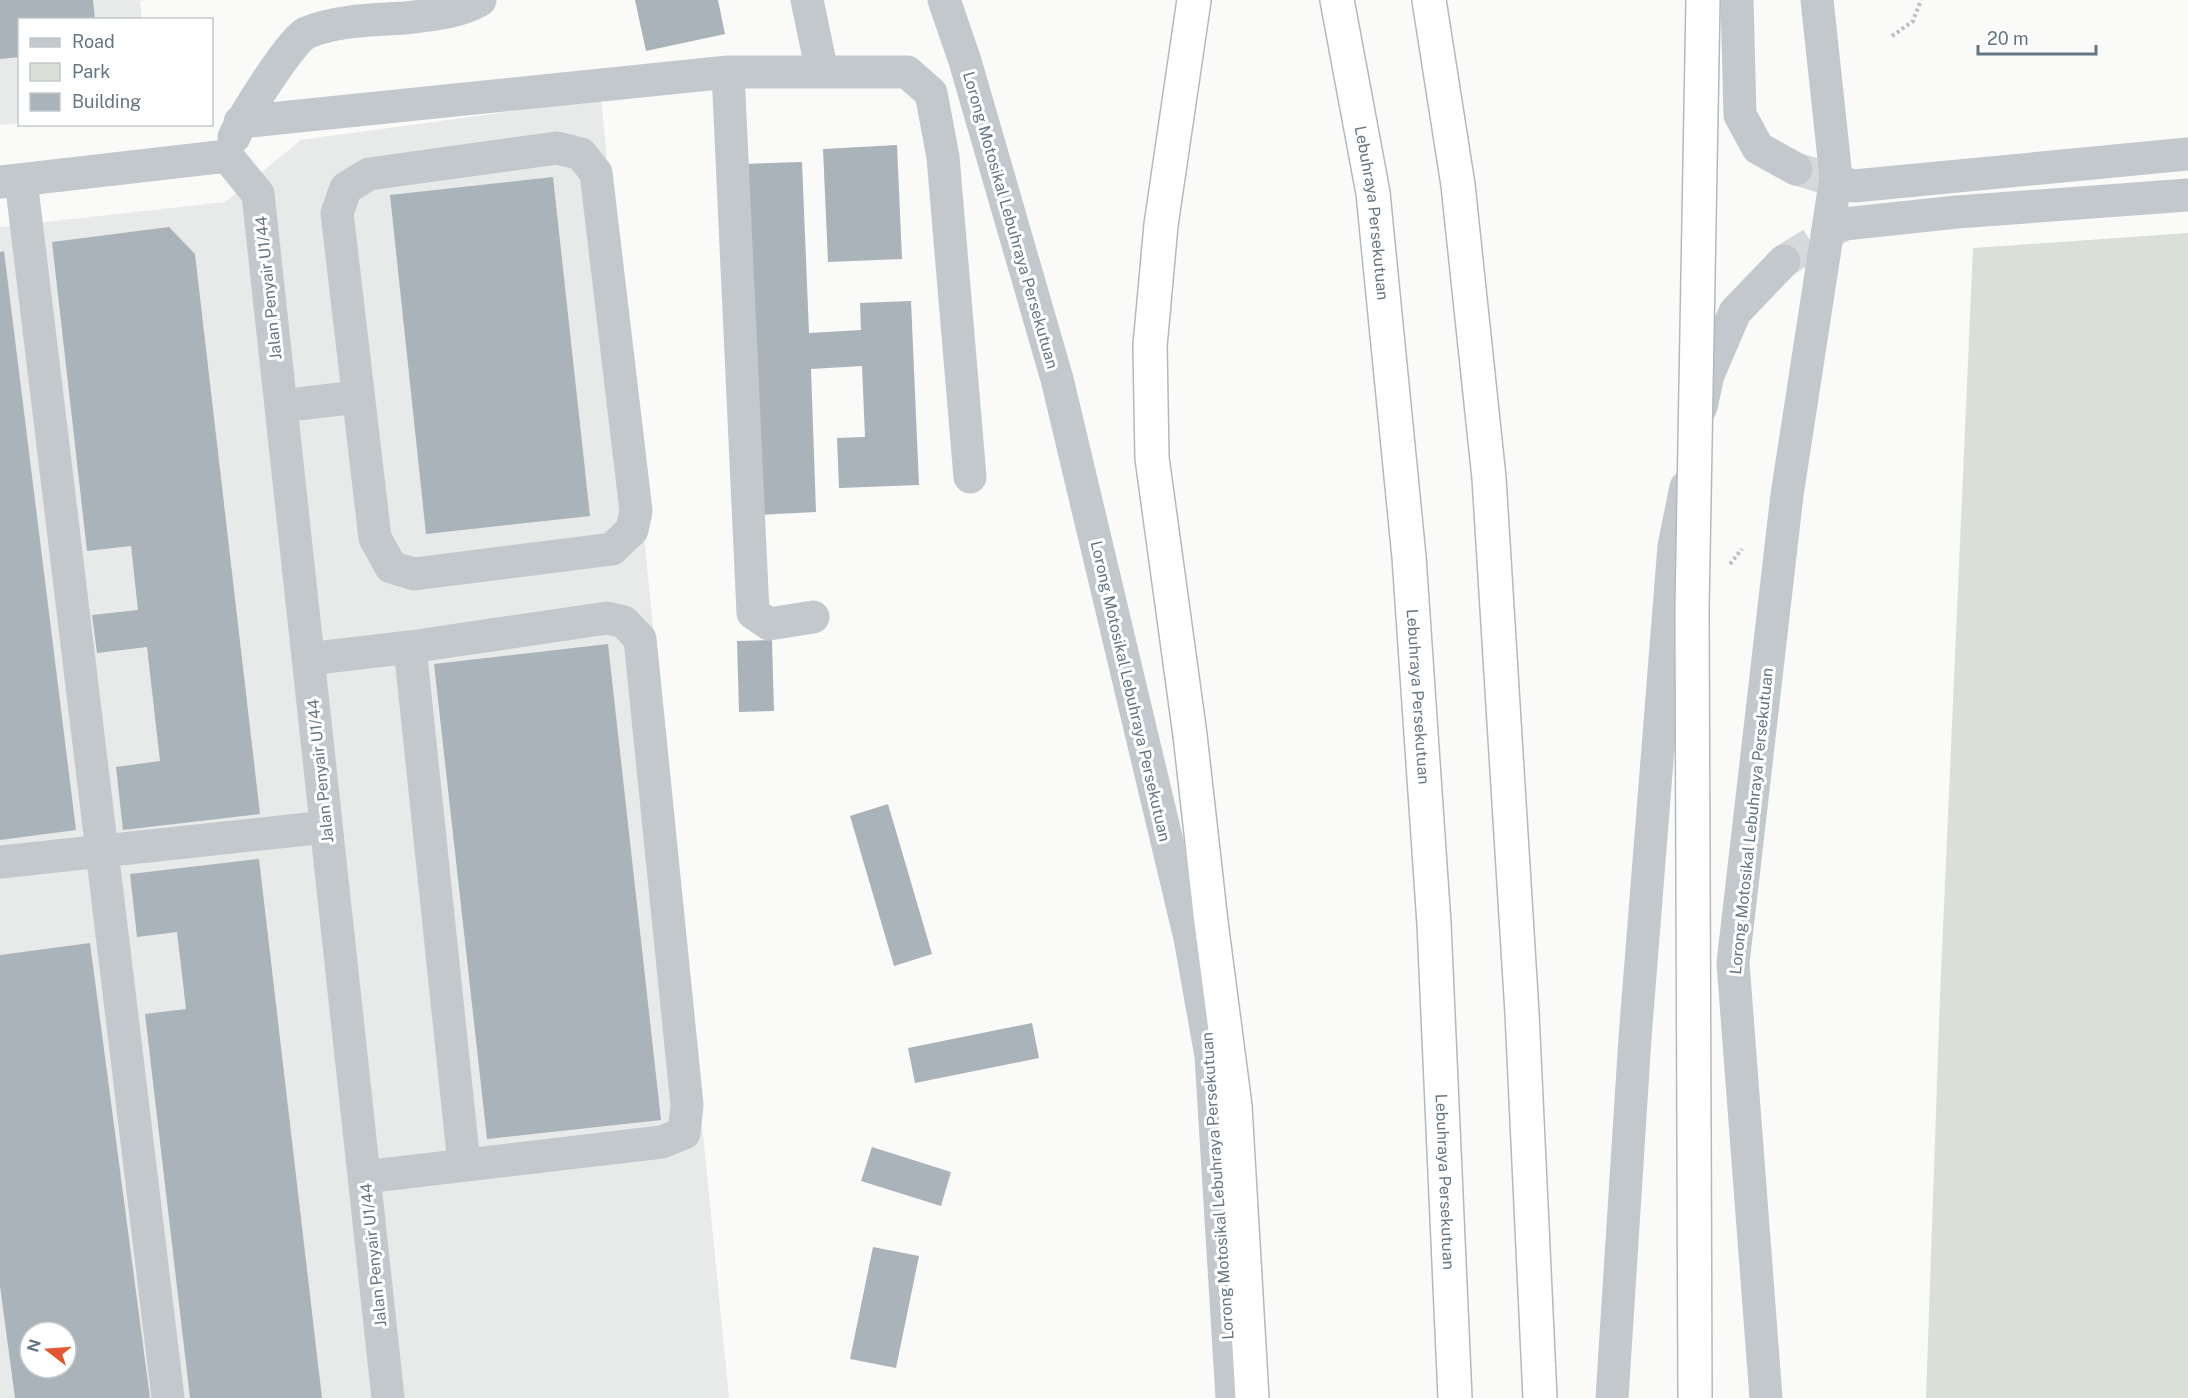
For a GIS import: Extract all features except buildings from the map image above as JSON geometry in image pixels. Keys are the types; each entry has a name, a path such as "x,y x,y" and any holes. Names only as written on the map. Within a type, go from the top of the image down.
{"highway":[{"path":"1194,0 1161,225 1150,346 1152,458 1190,735 1235,1106 1252,1398"},
{"name":"Lebuhraya Persekutuan","path":"1337,0 1372,193 1409,557 1434,924 1455,1398"},
{"path":"1695,1398 1692,609 1703,0"},
{"path":"1434,9 1458,185 1489,478 1522,1013 1540,1398"}],"street":[{"path":"168,1398 102,852 11,181 227,156 240,122 281,61 304,34 338,23 440,15 480,0"},
{"path":"807,0 822,72"},
{"name":"Lorong Motosikal Lebuhraya Persekutuan","path":"944,0 965,61 1057,379 1190,938 1212,1056 1232,1398"},
{"path":"1737,0 1740,115 1758,148 1796,169"},
{"name":"Lorong Motosikal Lebuhraya Persekutuan","path":"1766,1398 1733,963 1787,495 1836,177 1817,0"},
{"path":"240,122 728,72 907,72 931,93 943,157 970,477"},
{"path":"728,72 753,614 769,624 813,617"},
{"path":"557,148 581,154 596,173 636,511 633,530 612,549 414,574 391,567 375,538 357,397 337,213 346,188 369,174 557,148"},
{"path":"1841,182 1854,186 2188,154"},
{"name":"Jalan Penyair U1/44","path":"227,156 258,194 388,1398"},
{"path":"1844,224 1957,212 2188,195"},
{"path":"1612,1398 1635,1038 1674,546 1708,375 1735,312 1784,261"},
{"path":"281,406 357,397"},
{"path":"308,659 607,618 624,622 640,639 687,1105 684,1133 662,1142 364,1177"},
{"path":"411,646 464,1164"},
{"path":"0,862 326,827"}],"path":[{"path":"1892,36 1913,21 1921,0"},
{"path":"1728,565 1743,548"}],"shaded area":[{"path":"0,0 147,0 140,1 142,18 18,18 18,123 0,125"},
{"path":"601,99 729,1398 0,1398 0,227 225,202 301,140"}],"green space":[{"path":"2188,233 2188,1398 1926,1398 1940,997 1973,248"}],"tunnel":[{"path":"1796,169 1841,182"},
{"path":"1784,261 1844,224"}]}
